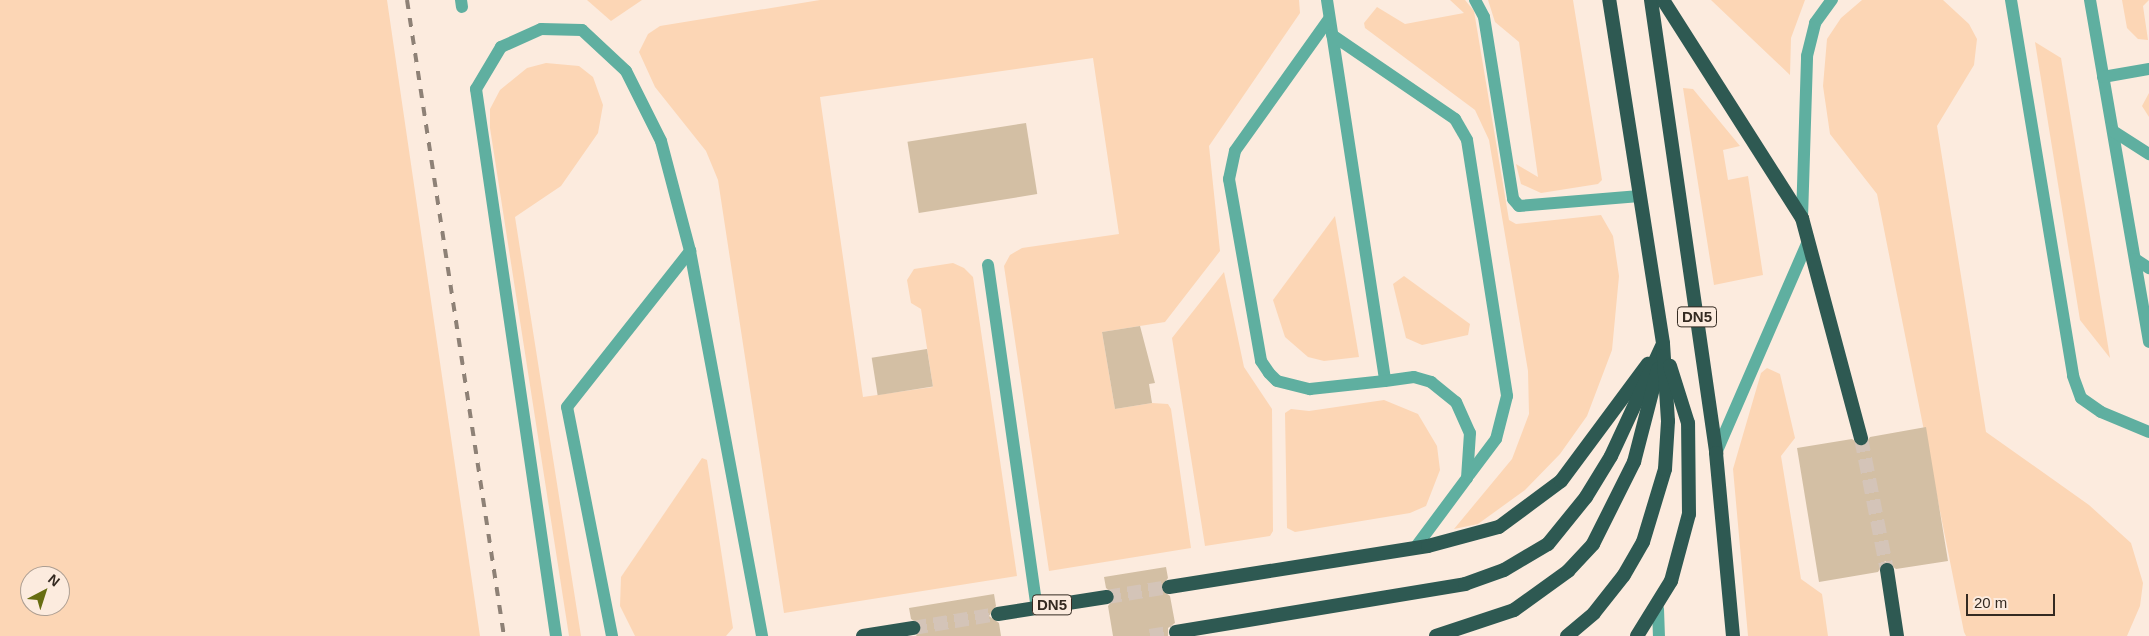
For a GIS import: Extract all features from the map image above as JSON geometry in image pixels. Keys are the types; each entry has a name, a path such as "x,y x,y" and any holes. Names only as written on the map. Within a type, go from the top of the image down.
{"highway":[{"name":"DN5","path":"1567,636 1594,613 1624,575 1658,501 1668,421 1663,343 1609,0"},
{"name":"DN5","path":"1651,0 1716,453 1733,636"},
{"path":"1663,0 1802,218 1861,438"},
{"name":"DN5","path":"1169,587 1415,548 1500,527 1536,503 1583,454 1663,343"},
{"name":"DN5","path":"1637,636 1658,608 1681,551 1691,490 1688,423 1663,343"},
{"name":"DN5","path":"1176,632 1465,584 1504,570 1548,544 1586,497 1611,456 1663,343"},
{"name":"DN5","path":"1436,636 1514,610 1568,571 1593,544 1634,462 1663,343"},
{"path":"1887,570 1897,636"},
{"name":"DN5","path":"998,614 1107,597"},
{"path":"863,636 913,628"}],"lane":[{"path":"1327,0 1385,381"},
{"path":"1475,0 1484,17 1513,199 1519,206 1640,196"},
{"path":"1802,218 1806,56 1815,23 1832,0"},
{"path":"2012,0 2073,376 2082,398 2101,412 2149,432"},
{"path":"2090,0 2149,342"},
{"path":"1329,19 1235,151 1229,179 1261,361 1277,381 1310,389 1414,376 1431,382 1456,402 1470,433 1467,478"},
{"path":"556,636 476,89 501,47 541,29 582,30 626,71 661,141 690,251 762,636"},
{"path":"1332,36 1454,119 1467,140 1507,396 1496,439 1415,548"},
{"path":"2103,76 2149,69"},
{"path":"2113,131 2149,154"},
{"path":"1716,453 1808,241"},
{"path":"612,636 567,407 690,251"},
{"path":"2135,259 2149,268"},
{"path":"988,265 1037,608"},
{"path":"1658,608 1659,636"}],"shaded area":[{"path":"0,0 387,0 480,636 0,636"},
{"path":"587,0 642,0 611,21"},
{"path":"820,0 1299,0 1300,13 1209,146 1220,251 1165,322 1102,332 1115,409 1152,403 1168,404 1171,409 1191,548 1049,571 1004,266 1010,255 1022,248 1119,234 1093,58 820,97 863,397 933,387 921,309 911,303 907,280 914,269 953,263 964,268 973,277 1017,576 784,613 718,180 706,151 655,87 639,52 648,34 660,26"},
{"path":"1450,0 1465,0 1474,11 1509,220 1516,224 1601,215 1613,236 1619,276 1612,350 1587,416 1560,454 1525,490 1478,524 1454,529 1512,459 1529,414 1528,371 1489,140 1475,110 1365,28 1364,23 1377,7 1405,24 1464,13"},
{"path":"1488,0 1573,0 1602,180 1598,184 1541,193 1521,184 1516,164 1538,177 1519,42 1495,22"},
{"path":"1711,0 1805,0 1791,38 1790,75"},
{"path":"1862,0 1943,0 1969,24 1977,39 1974,65 1937,126 1986,432 2089,505 2131,543 2143,583 2140,606 2127,636 1966,636 1964,632 1877,194 1830,134 1823,86 1827,39 1841,18"},
{"path":"2122,0 2149,0 2143,6 2148,40 2138,39 2127,28"},
{"path":"2035,42 2061,58 2110,358 2080,320"},
{"path":"546,63 579,66 593,77 603,105 598,133 561,186 515,217 581,636 569,636 490,128 490,109 500,90 527,68"},
{"path":"1683,88 1693,89 1740,146 1723,150 1728,180 1748,176 1763,275 1714,285"},
{"path":"2149,93 2149,117 2142,106"},
{"path":"1335,216 1359,357 1324,361 1308,357 1285,337 1273,300"},
{"path":"1224,272 1244,367 1272,409 1273,531 1270,536 1205,546 1172,338"},
{"path":"1404,276 1470,324 1468,335 1422,345 1406,338 1393,284"},
{"path":"1767,368 1780,374 1795,438 1781,456 1801,579 1822,594 1828,636 1748,636 1733,469 1761,373"},
{"path":"1384,400 1418,414 1437,446 1440,470 1426,506 1410,513 1295,532 1287,528 1285,413 1291,409 1309,411"},
{"path":"702,458 707,460 733,628 726,636 635,636 620,606 621,577"}],"building":[{"path":"1026,123 1037,194 919,213 907,142"},
{"path":"1140,326 1155,383 1149,384 1152,403 1115,409 1102,332"},
{"path":"927,349 933,387 878,395 872,358"},
{"path":"1926,427 1948,561 1896,569 1885,561 1878,572 1819,582 1797,448 1852,439 1863,447 1870,437"},
{"path":"1166,567 1168,578 1160,589 1170,596 1175,623 1168,628 1168,636 1113,636 1108,606 1116,596 1106,588 1104,577"},
{"path":"994,594 996,606 989,616 999,623 1001,636 916,636 922,626 911,619 909,608"}],"tunnel":[{"path":"1861,438 1887,570"},
{"path":"1107,597 1169,587"},
{"path":"913,628 998,614"},
{"path":"1150,636 1176,632"}],"railway":[{"path":"407,0 504,636"}]}
